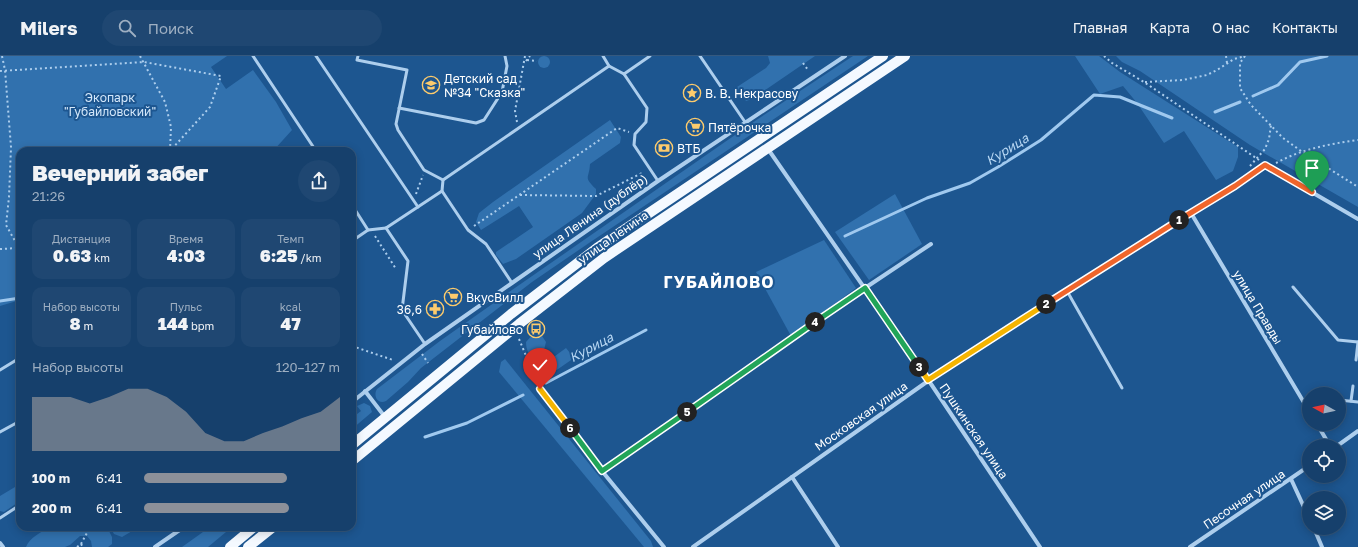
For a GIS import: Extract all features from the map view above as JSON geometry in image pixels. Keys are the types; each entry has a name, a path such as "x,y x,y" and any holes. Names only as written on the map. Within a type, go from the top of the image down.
{"main road":[{"name":"улица Ленина","path":"356,442 547,286 597,248 883,56"},
{"name":"улица Ленина","path":"356,458 513,329 589,270 905,56"},
{"path":"230,547 249,531"},
{"path":"248,547 268,531"}],"street":[{"name":"улица Ленина (дублёр)","path":"356,399 425,344 512,283 658,181 845,56"},
{"name":"Пушкинская улица","path":"767,149 865,288 1040,547"},
{"path":"1265,165 1358,219"},
{"name":"Московская улица","path":"693,547 928,380 1191,212 1235,186 1265,165"},
{"name":"улица Правды","path":"1191,212 1302,396"},
{"path":"602,471 865,288 931,244"},
{"path":"540,389 602,471 664,547"},
{"path":"365,391 385,417"},
{"path":"1346,440 1358,431"},
{"name":"Песочная улица","path":"1190,547 1302,471"},
{"path":"792,477 838,547"},
{"path":"1291,479 1302,503"},
{"path":"155,547 178,531"},
{"path":"1317,535 1322,547"},
{"path":"0,543 2,547"}],"lane":[{"path":"253,56 313,147"},
{"path":"316,56 418,207"},
{"path":"358,56 358,60 406,70 396,124 398,130 424,170 443,180"},
{"path":"399,108 476,123 484,120 502,92 507,66 505,56"},
{"path":"603,56 610,66 624,74 647,108 646,122 635,134 634,145 658,181"},
{"path":"624,74 650,56"},
{"path":"700,56 745,122"},
{"path":"443,180 610,66"},
{"path":"443,180 442,191 468,230 486,244 512,283"},
{"path":"356,238 368,230 386,228 442,191"},
{"path":"356,211 368,230"},
{"path":"386,228 408,261 402,310 425,344"},
{"path":"1293,287 1338,340 1358,342 1356,360"},
{"path":"1067,291 1122,388"},
{"path":"0,370 16,360"},
{"path":"1352,401 1353,386"},
{"path":"1346,401 1358,402"},
{"path":"0,432 16,424"},
{"path":"0,518 16,508"}],"path":[{"path":"2,56 5,70 11,147 9,197 6,225 16,241"},
{"path":"140,56 165,102 171,127 170,147"},
{"path":"516,119 515,111 525,56"},
{"path":"524,63 530,56"},
{"path":"1104,56 1112,63 1144,82 1257,158 1265,165 1275,163 1302,151 1329,144 1358,140"},
{"path":"1226,56 1226,62"},
{"path":"1144,82 1183,80 1207,74 1217,70 1226,62 1234,58 1245,56"},
{"path":"1245,56 1240,63 1240,88 1251,105 1283,138 1358,187"},
{"path":"527,60 537,61"},
{"path":"0,71 144,62 221,76 210,107 174,147"},
{"path":"803,63 808,70"},
{"path":"1257,158 1265,148 1269,139 1271,126"},
{"path":"468,230 618,128 635,134"},
{"path":"519,195 596,196 650,169"},
{"path":"414,202 424,170"},
{"path":"368,230 375,236 396,269"},
{"path":"0,249 16,248"},
{"path":"519,339 540,389"},
{"path":"356,347 393,360"},
{"path":"77,547 81,544 88,531"}],"green space":[{"name":"Экопарк \"Губайловский\"","path":"0,56 227,56 211,67 226,89 253,70 276,102 292,130 277,147 16,147 16,301 0,306"},
{"path":"546,56 549,57 549,67 542,68 539,67 538,60 539,57"},
{"path":"768,56 815,56 752,99 746,101 737,87 766,68 770,63"},
{"path":"853,56 868,56 532,282 421,368 408,382 386,401 378,401 375,394 377,389 440,341 758,119"},
{"path":"1075,56 1099,56 1120,72 1238,147 1238,157 1233,171 1216,180 1184,131 1164,143 1137,103 1123,86 1100,94"},
{"path":"1116,56 1358,56 1358,207 1250,145 1140,71 1122,62"},
{"path":"610,120 621,137 620,143 590,164 588,180 596,189 596,194 582,213 516,259 503,264 496,255 496,252 533,227 519,206 481,230 476,222 479,213"},
{"path":"895,194 922,244 869,280 835,232"},
{"path":"824,240 856,288 791,336 756,272"},
{"path":"534,333 542,336 546,342 544,350 551,359 566,348 574,358 538,383 533,374 526,345 526,342"},
{"path":"505,359 651,541 653,547 644,547 499,372 501,362"},
{"path":"364,403 370,406 372,412 356,426 356,415 361,411 357,406"},
{"path":"16,486 16,504 4,512 0,511 0,496"},
{"path":"43,531 109,531 112,537 112,544 108,547 92,547 91,541 87,536 80,536 70,545 65,547 26,547 33,538"},
{"path":"112,531 132,531 122,537 114,534"},
{"path":"204,531 227,531 208,547 182,547"}],"waterway":[{"name":"Курица","path":"1253,96 1278,85 1300,62 1327,56"},
{"name":"Курица","path":"845,236 927,198 970,183 1041,140 1094,95 1120,97 1172,118"},
{"name":"Курица","path":"1215,112 1240,102"},
{"name":"Курица","path":"0,301 16,299"},
{"name":"Курица","path":"546,383 646,330"},
{"name":"Курица","path":"425,437 467,423 523,395"}],"place":[{"name":"Детский сад №34 \"Сказка\"","path":"431,85"},
{"name":"В. В. Некрасову","path":"692,93"},
{"name":"Пятёрочка","path":"695,127"},
{"name":"ВТБ","path":"664,148"},
{"name":"ВкусВилл","path":"453,297"},
{"name":"36,6","path":"435,309"},
{"name":"Губайлово","path":"536,329"}],"district":[{"name":"ГУБАЙЛОВО","path":"719,282"}],"route":[{"path":"540,389 602,471 865,288 928,380 1191,212 1235,186 1265,165 1312,192"}]}
